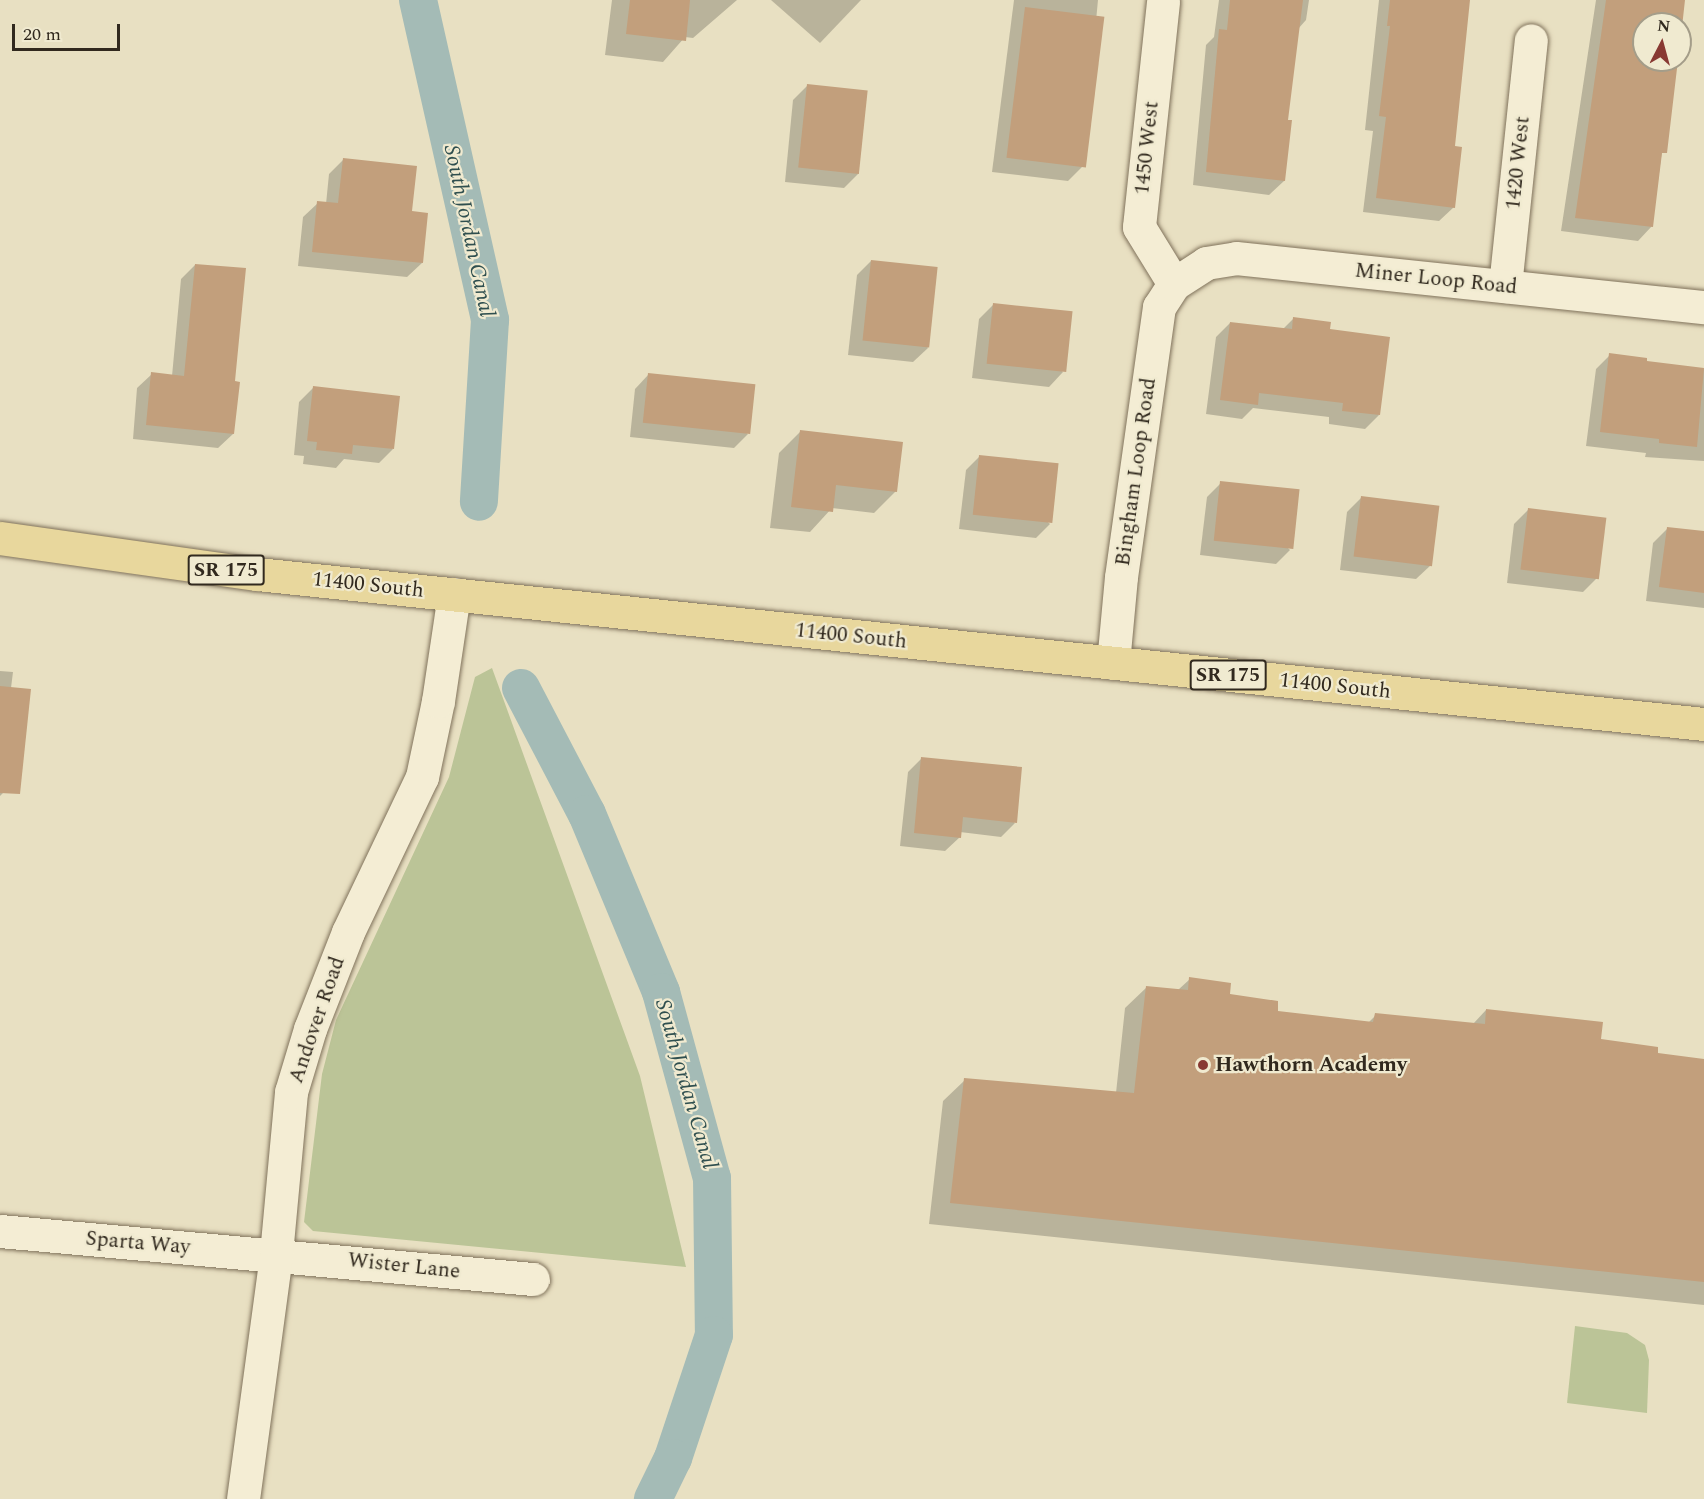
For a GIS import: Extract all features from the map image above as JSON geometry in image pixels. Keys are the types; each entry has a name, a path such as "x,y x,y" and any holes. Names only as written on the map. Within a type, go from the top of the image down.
{"main road":[{"name":"11400 South","path":"0,538 257,574 1704,724"}],"street":[{"name":"1450 West","path":"1163,2 1139,228 1174,284"},
{"name":"1420 West","path":"1505,286 1531,40"},
{"name":"Miner Loop Road","path":"1174,284 1206,263 1236,258 1704,307"},
{"name":"Bingham Loop Road","path":"1113,663 1121,577 1159,307 1174,284"},
{"name":"Andover Road","path":"243,1499 276,1254 291,1092 310,1029 348,932 422,777 436,711 454,594"},
{"name":"Sparta Way","path":"0,1231 276,1254"},
{"name":"Wister Lane","path":"276,1254 533,1279"}],"green space":[{"path":"492,668 640,1076 686,1267 313,1231 304,1222 322,1074 336,1020 449,777 475,677"},
{"path":"1575,1326 1627,1333 1645,1345 1649,1360 1647,1413 1567,1403"}],"building":[{"path":"630,0 690,0 686,41 626,34"},
{"path":"1230,0 1303,0 1288,120 1292,120 1285,181 1206,172 1219,29 1227,30"},
{"path":"1390,0 1470,0 1455,146 1462,147 1455,208 1376,198 1386,117 1379,116 1390,26 1387,26"},
{"path":"1606,0 1685,0 1684,12 1632,12 1632,72 1677,72 1667,153 1662,153 1653,227 1575,218"},
{"path":"1025,7 1104,17 1086,168 1006,158"},
{"path":"807,84 868,90 859,174 798,168"},
{"path":"343,158 417,166 412,211 428,213 423,263 312,252 317,201 338,203"},
{"path":"871,260 938,267 929,348 863,341"},
{"path":"195,264 246,268 235,381 240,382 234,434 146,425 151,372 184,376"},
{"path":"993,303 1073,311 1066,372 987,364"},
{"path":"1293,317 1331,322 1330,329 1390,337 1380,415 1342,411 1343,403 1259,393 1258,405 1220,400 1230,322 1292,329"},
{"path":"1609,353 1647,358 1647,361 1704,368 1697,447 1659,443 1659,439 1600,432"},
{"path":"648,373 755,384 750,434 643,423"},
{"path":"313,386 400,396 394,449 353,445 352,454 316,450 317,442 307,441"},
{"path":"800,430 903,442 897,492 836,485 833,512 791,507"},
{"path":"979,455 1059,463 1052,523 973,515"},
{"path":"1220,481 1300,489 1293,549 1214,541"},
{"path":"1361,496 1439,506 1432,566 1354,557"},
{"path":"1528,508 1606,518 1599,579 1520,570"},
{"path":"1667,527 1704,531 1704,593 1659,587"},
{"path":"0,686 31,689 20,794 0,793"},
{"path":"921,757 1022,767 1017,823 963,817 961,838 914,833"},
{"name":"Hawthorn Academy","path":"1189,977 1231,983 1230,994 1278,1001 1278,1011 1373,1022 1375,1013 1485,1024 1486,1009 1603,1022 1601,1039 1658,1047 1658,1053 1704,1059 1704,1282 950,1203 964,1078 1134,1093 1146,986 1188,990"}],"waterway":[{"name":"South Jordan Canal","path":"418,0 490,320 479,502"},
{"name":"South Jordan Canal","path":"521,688 587,814 661,992 712,1178 714,1335 673,1458 653,1499"}],"place":[{"name":"Hawthorn Academy","path":"1203,1065"}]}
